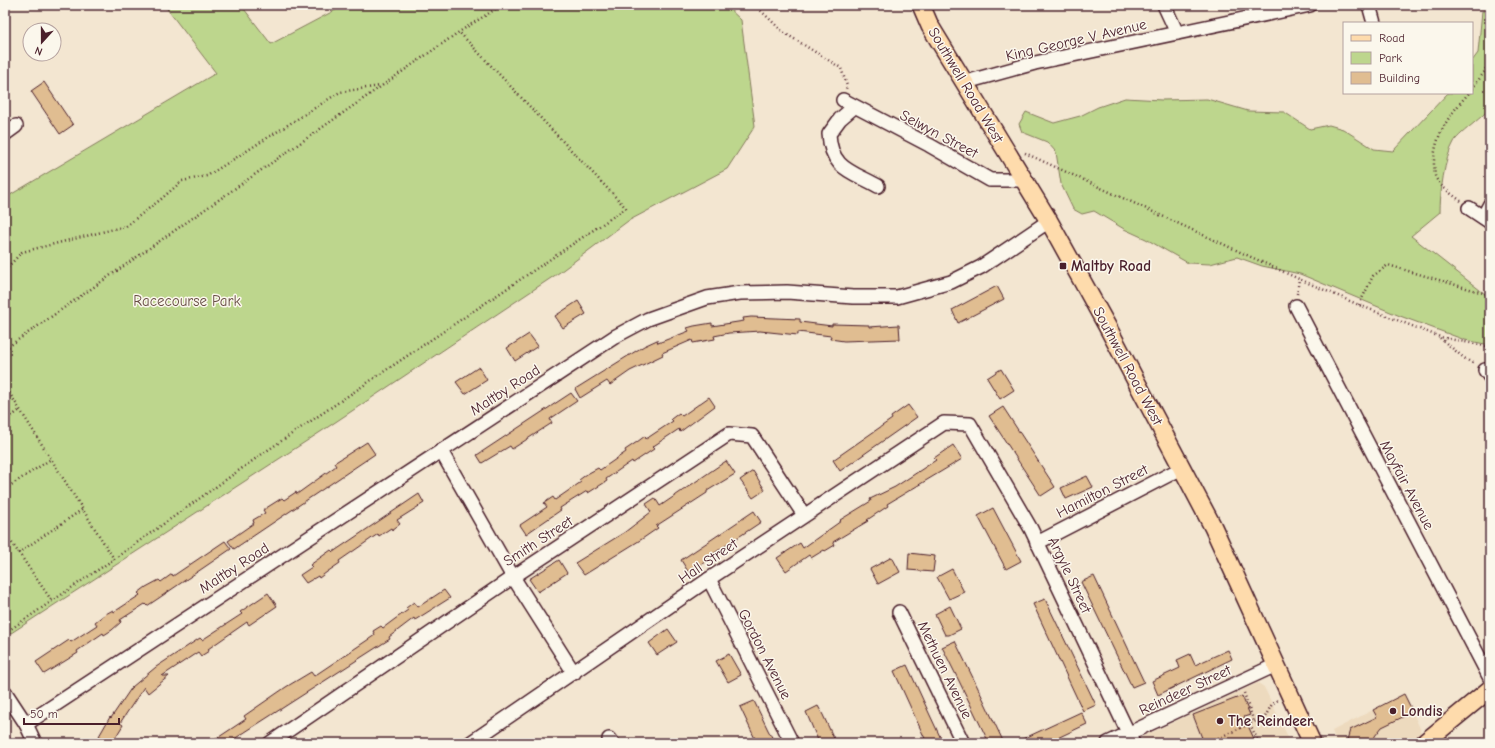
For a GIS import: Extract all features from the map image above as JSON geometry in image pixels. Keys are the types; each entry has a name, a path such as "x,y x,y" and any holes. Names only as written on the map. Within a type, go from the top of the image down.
{"main road":[{"name":"Southwell Road West","path":"920,5 930,26 966,82 1049,221 1182,468 1213,528 1313,742"},
{"path":"1424,743 1490,689"}],"street":[{"path":"1164,5 1177,33"},
{"name":"King George V Avenue","path":"966,82 1035,63 1310,5"},
{"path":"1369,5 1374,22"},
{"name":"Selwyn Street","path":"848,104 929,145 990,180 1024,180"},
{"path":"848,104 840,120 829,134 829,146 837,163 878,186"},
{"path":"5,134 16,126"},
{"path":"1469,208 1486,220 1490,204"},
{"name":"Maltby Road","path":"26,724 616,336 648,319 707,298 740,293 787,292 853,298 897,297 957,279 981,267 1049,221"},
{"name":"Mayfair Avenue","path":"1296,306 1490,678"},
{"name":"Hall Street","path":"470,743 709,579 944,423 970,424"},
{"name":"Argyle Street","path":"970,424 1037,543 1130,738"},
{"name":"Smith Street","path":"270,743 514,577 729,434 752,436 804,515"},
{"path":"441,451 514,577 574,673"},
{"name":"Hamilton Street","path":"1037,543 1182,468"},
{"name":"Gordon Avenue","path":"709,579 792,743"},
{"name":"Methuen Avenue","path":"899,612 963,743"},
{"name":"Reindeer Street","path":"1108,743 1130,738 1239,682 1276,665"},
{"path":"5,692 26,724 35,743"}],"path":[{"path":"5,349 459,32 502,5"},
{"path":"755,5 783,32 841,68 847,86 848,104"},
{"path":"5,633 114,559 265,452 626,208 459,32"},
{"path":"1473,88 1485,70 1490,56"},
{"path":"5,270 22,252 126,226 182,181 207,176 340,92 382,86"},
{"path":"1467,94 1448,118 1444,126 1435,148 1434,161 1436,178 1445,189 1469,208"},
{"path":"1025,152 1299,279 1359,305 1440,337 1490,347"},
{"path":"1359,305 1373,276 1388,265 1490,295"},
{"path":"1440,337 1464,358 1488,374"},
{"path":"5,386 114,559"},
{"path":"5,421 20,410"},
{"path":"5,489 51,459"},
{"path":"18,553 83,509"},
{"path":"5,533 52,601"},
{"path":"1239,682 1254,722"},
{"path":"1207,743 1250,724 1264,716 1272,704 1289,693"},
{"path":"1250,724 1253,733 1258,737 1258,743"}],"shaded area":[{"path":"1258,683 1264,687 1289,739 1280,743 1145,743 1142,737"},
{"path":"1404,694 1420,728 1422,743 1337,743 1332,731"}],"green space":[{"name":"Racecourse Park","path":"164,5 241,5 271,44 345,5 725,5 741,20 755,126 727,169 628,221 560,272 322,431 5,637 5,198 216,73"},
{"path":"1482,11 1490,11 1490,108 1454,142 1445,167 1440,212 1411,236 1490,298 1490,345 1465,340 1400,316 1300,274 1262,266 1237,257 1210,264 1188,263 1146,239 1124,229 1094,211 1082,214 1073,209 1061,184 1056,152 1047,142 1022,132 1019,124 1026,112 1054,123 1080,116 1098,107 1125,98 1162,100 1207,99 1248,111 1284,112 1310,129 1329,125 1343,129 1374,149 1393,151 1447,94 1473,94 1473,60 1478,53"}],"building":[{"path":"44,82 73,125 60,134 31,91"},
{"path":"997,286 1004,299 958,323 952,310"},
{"path":"578,301 586,314 563,328 555,316"},
{"path":"743,318 800,319 800,322 832,326 832,324 869,325 869,327 899,325 900,339 844,341 830,339 831,336 798,332 798,335 760,331 729,333 714,336 715,339 693,343 692,340 662,353 663,355 630,371 610,385 607,381 580,398 575,389 644,346 657,340 658,343 689,331 687,328 694,326 712,323 712,326 744,321"},
{"path":"529,334 538,346 515,361 507,348"},
{"path":"479,367 487,380 465,394 456,382"},
{"path":"1001,369 1014,390 1000,399 987,378"},
{"path":"571,393 577,401 550,419 552,423 512,449 510,446 482,463 477,455"},
{"path":"709,397 715,406 680,432 679,429 652,447 654,449 633,463 632,461 606,479 607,481 588,493 587,491 560,508 561,510 526,534 520,525 547,507 544,503 553,497 555,500 581,482 579,480 587,474 598,468 600,470 626,452 625,450 645,436 646,439 673,421 671,419 679,413 682,416"},
{"path":"908,405 917,417 840,471 833,460 892,419 891,417"},
{"path":"1003,407 1055,487 1041,496 989,416"},
{"path":"367,442 375,454 234,549 228,541 254,523 253,520 265,513 263,510 282,498 284,500 296,492 297,494 336,466 334,463"},
{"path":"953,445 962,459 887,504 888,506 867,520 868,521 833,542 835,545 811,558 809,555 786,571 777,558 800,543 803,548 841,521 840,520 871,501 870,499 895,487 936,460 934,458"},
{"path":"726,461 735,474 656,526 658,528 642,539 584,575 575,563 625,532 651,512 646,504 655,498 660,506"},
{"path":"753,471 765,490 753,498 740,480"},
{"path":"1087,476 1093,487 1066,499 1061,488"},
{"path":"419,494 424,503 397,520 400,524 392,530 391,528 379,536 378,534 339,561 340,563 319,578 318,576 306,583 300,575 312,567 310,565 331,550 333,552"},
{"path":"993,508 1021,561 1006,569 978,516"},
{"path":"754,511 761,522 704,560 705,562 689,573 681,560"},
{"path":"225,541 231,549 147,606 145,604 120,620 121,622 112,630 104,635 103,633 77,651 78,653 44,674 36,662 69,640 71,642 97,625 95,622 104,615 113,610 114,612 140,595 138,593 146,587 159,580 161,582 172,574 173,576"},
{"path":"909,553 935,556 933,572 908,570"},
{"path":"892,557 900,572 878,584 870,569"},
{"path":"559,560 567,573 538,592 529,579"},
{"path":"952,569 964,592 949,599 937,577"},
{"path":"1094,576 1144,682 1132,687 1081,582"},
{"path":"444,590 450,598 415,620 414,618 389,637 390,639 228,743 210,743 246,719 244,716 286,687 311,672 314,676 375,635 373,631 381,626 383,628 408,610 406,608 414,602 418,607"},
{"path":"268,593 277,606 249,625 247,622 208,649 209,651 201,656 198,652 162,676 169,676 148,693 144,687 120,723 123,725 112,743 99,736 110,717 111,718 132,687 156,667 200,638 202,640 242,614 240,612"},
{"path":"1045,599 1096,705 1083,711 1033,604"},
{"path":"950,606 961,629 949,635 945,635 935,614"},
{"path":"668,629 677,642 657,655 649,643"},
{"path":"955,641 1004,743 989,743 942,647"},
{"path":"1228,650 1232,659 1158,695 1152,681 1180,668 1177,660 1190,654 1195,665"},
{"path":"729,654 741,675 728,682 716,661"},
{"path":"907,665 943,743 927,743 915,717 894,671"},
{"path":"1404,694 1413,712 1382,727 1375,736 1373,743 1346,743 1350,730 1377,717 1373,710"},
{"name":"The Reindeer","path":"1242,696 1250,715 1244,717 1256,743 1204,743 1193,715"},
{"path":"754,701 775,743 757,743 740,707"},
{"path":"818,706 836,743 820,743 817,738 806,712"},
{"path":"1081,712 1087,724 1047,743 1014,743"}],"place":[{"name":"Maltby Road","path":"1063,266"},
{"name":"Londis","path":"1393,711"},
{"name":"The Reindeer","path":"1220,721"}]}
